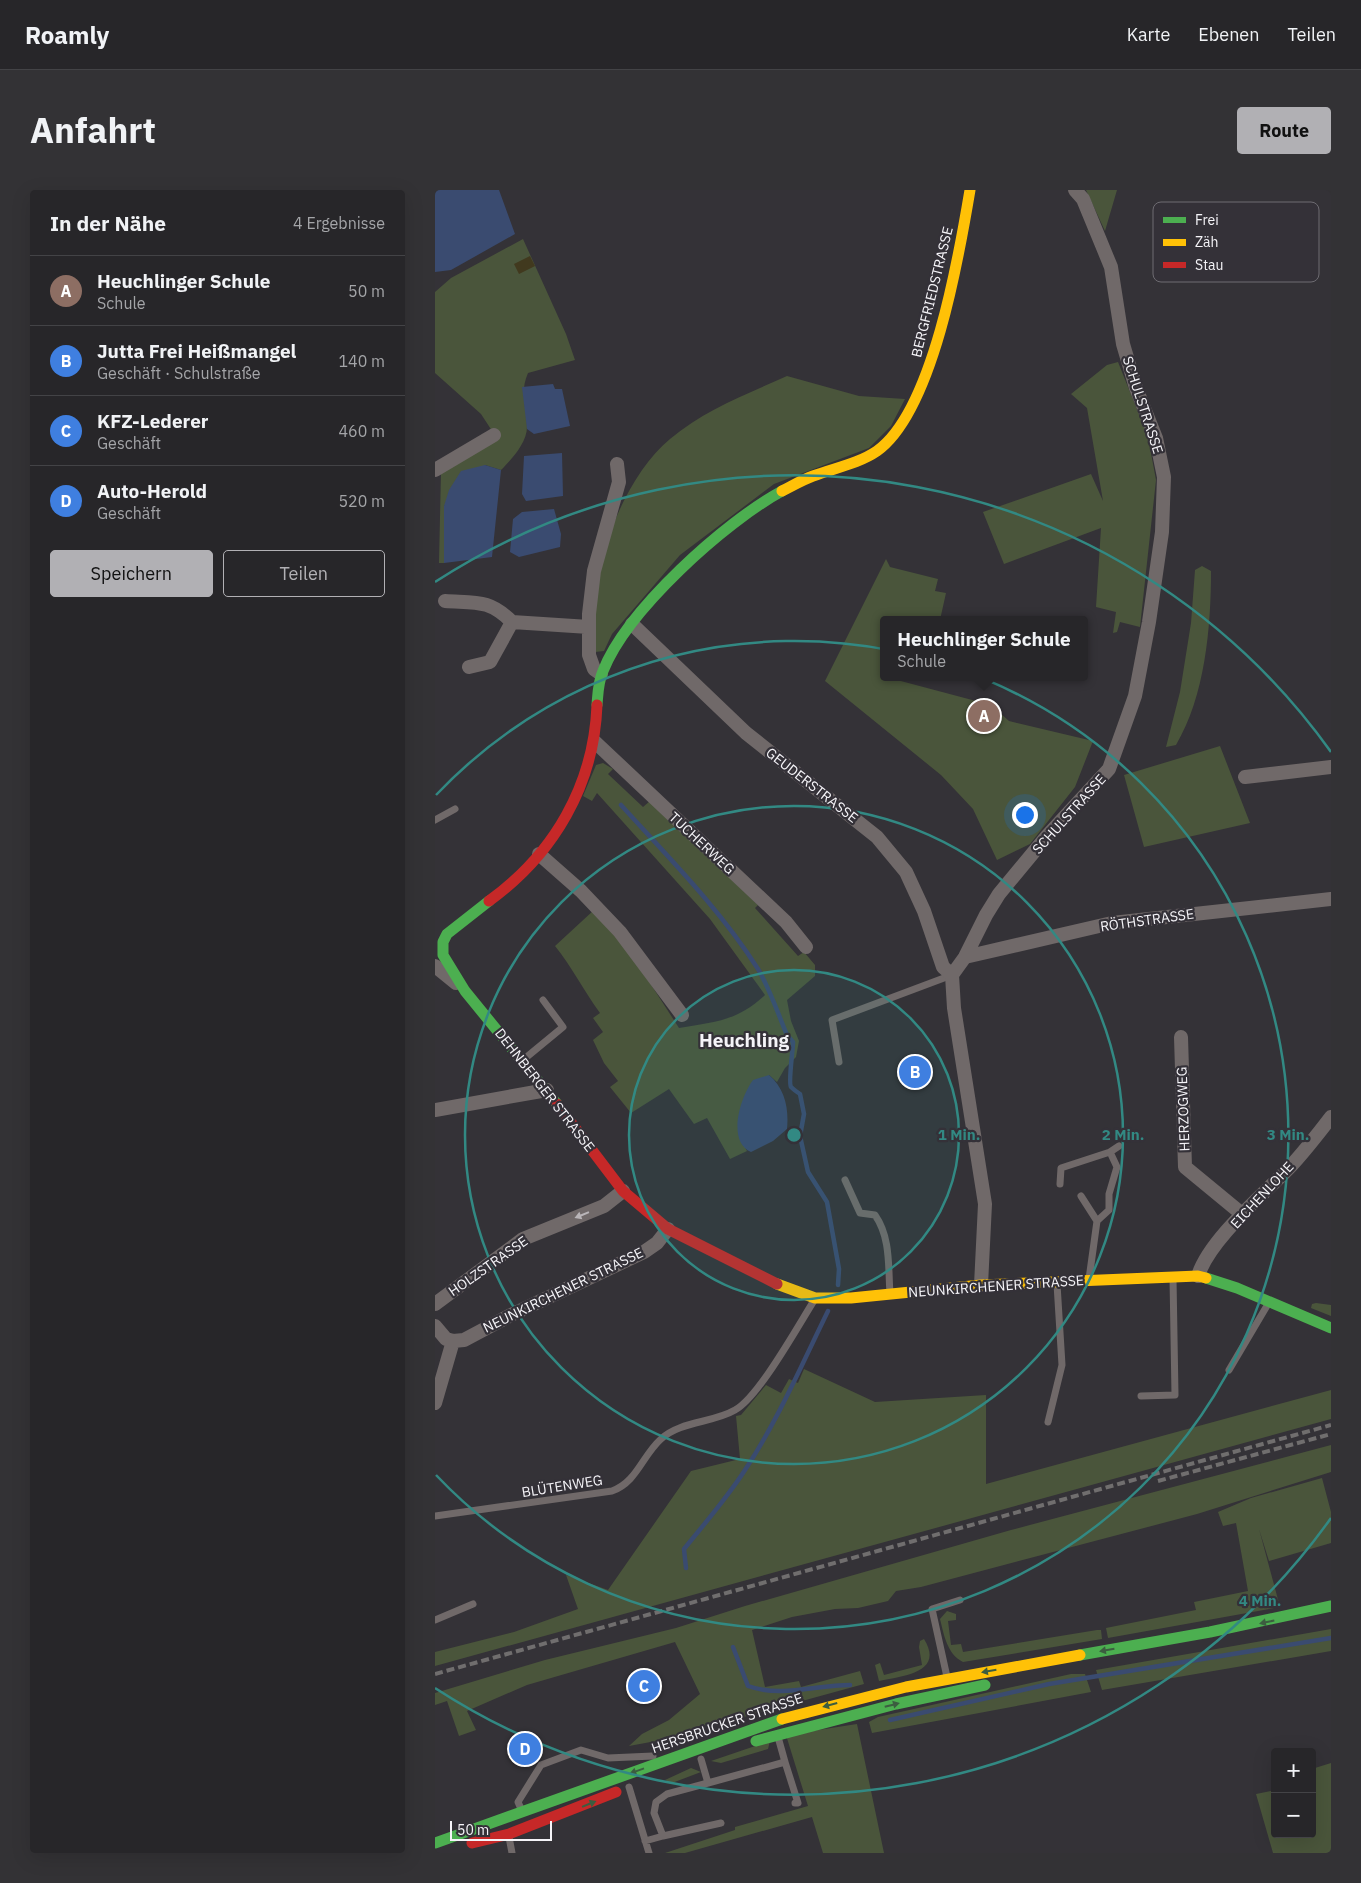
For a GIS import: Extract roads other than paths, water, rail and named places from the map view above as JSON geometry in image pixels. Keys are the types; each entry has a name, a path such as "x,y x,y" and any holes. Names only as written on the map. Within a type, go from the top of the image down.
{"street":[{"name":"BERGFRIEDSTRASSE","path":"465,991 443,955 441,933 505,889 539,854 572,805 595,742 601,674 632,624 672,578 720,534 773,497 803,480 869,455 885,444 905,419 936,347 965,222 970,190"},
{"name":"SCHULSTRASSE","path":"952,975 965,957 999,894 1047,836 1109,769 1135,696 1162,532 1164,477 1156,438 1135,388 1123,344 1111,267 1083,199 1075,190"},
{"path":"435,470 495,435"},
{"path":"601,674 594,669 589,655 589,627 595,571 619,482 617,464"},
{"path":"445,600 484,603 498,609 512,622 589,627"},
{"path":"469,667 491,662 512,622"},
{"name":"GEUDERSTRASSE","path":"632,624 746,733 877,837 906,872 924,911 943,966 952,975"},
{"name":"TUCHERWEG","path":"595,742 785,922 806,947"},
{"path":"1245,777 1331,766"},
{"path":"539,854 581,891 620,932 682,1015"},
{"name":"RÖTHSTRASSE","path":"965,957 1112,924 1331,899"},
{"path":"435,966 465,991"},
{"path":"952,975 954,1008 985,1204 981,1285"},
{"name":"DEHNBERGER STRASSE","path":"465,991 547,1090 623,1191"},
{"name":"HERZOGWEG","path":"1181,1036 1185,1167 1242,1214"},
{"path":"435,1110 547,1090"},
{"name":"EICHENLOHE","path":"1198,1276 1202,1263 1242,1214 1326,1133 1331,1117"},
{"name":"NEUNKIRCHENER STRASSE","path":"623,1191 668,1229 770,1281 815,1298 851,1298 981,1285 1173,1275 1198,1276 1270,1301 1331,1328"},
{"name":"HOLZSTRASSE","path":"435,1304 523,1239 604,1206 623,1191"},
{"name":"NEUNKIRCHENER STRASSE","path":"453,1341 464,1340 511,1315 644,1252 657,1243 668,1229"},
{"path":"435,1326 441,1334 453,1341 435,1403"},
{"path":"1038,1668 1223,1631 1331,1606"},
{"path":"1038,1668 1118,1658 1245,1637"},
{"name":"HERSBRUCKER STRASSE","path":"435,1843 794,1714 947,1678 1038,1668"},
{"name":"HERSBRUCKER STRASSE","path":"441,1853 509,1834 701,1759 777,1735 1038,1668"}],"lane":[{"path":"435,820 455,809"},
{"path":"839,1062 832,1020 952,975"},
{"path":"523,1061 563,1027 543,1000"},
{"path":"1059,1184 1061,1168 1110,1152 1119,1146"},
{"path":"1089,1280 1097,1221 1109,1210 1109,1194 1117,1168 1110,1152"},
{"path":"845,1180 861,1213 875,1215 880,1222 888,1246 890,1293"},
{"path":"1081,1196 1097,1221"},
{"path":"1141,1396 1175,1394 1173,1275"},
{"path":"1048,1422 1062,1365 1056,1281"},
{"name":"BLÜTENWEG","path":"435,1516 596,1493 623,1487 631,1480 660,1439 669,1433 726,1415 740,1407 759,1386 815,1298"},
{"path":"1229,1370 1270,1301"},
{"path":"950,1692 932,1609 960,1600"},
{"path":"435,1620 473,1604"},
{"path":"777,1735 798,1803 795,1803"},
{"path":"527,1827 519,1802 541,1765 581,1750 608,1758 625,1759 683,1754"},
{"path":"701,1759 708,1783"},
{"path":"663,1836 654,1813 656,1802 667,1794 785,1762"},
{"path":"638,1784 645,1841 649,1853"},
{"path":"645,1841 721,1823"},
{"path":"509,1834 512,1853"}],"water":[{"path":"435,190 499,190 515,234 451,270 435,272"},
{"path":"553,384 555,389 562,389 570,426 534,434 527,429 522,387"},
{"path":"562,453 563,496 526,501 522,494 524,456"},
{"path":"485,465 501,470 492,557 444,563 444,506 449,490 461,471"},
{"path":"554,509 561,534 560,547 519,557 510,552 513,519 522,512"},
{"path":"769,1075 779,1086 785,1099 787,1129 773,1141 751,1152 743,1146 739,1138 737,1129 738,1118 744,1096 753,1080"}],"waterway":[{"path":"621,805 693,884 743,947 758,969 787,1035 793,1042 790,1084 800,1094 804,1114 800,1136 808,1172 827,1202 839,1269 838,1285"},
{"path":"686,1568 684,1549 731,1490 757,1451 789,1392 828,1311"},
{"path":"890,1720 1049,1684 1331,1638"},
{"path":"733,1647 748,1686 773,1691 786,1691 850,1685"}],"railway":[{"path":"435,1674 1331,1425"},
{"path":"1158,1481 1331,1434"}],"place":[{"name":"Heuchlinger Schule","path":"984,716"},
{"name":"Jutta Frei Heißmangel","path":"915,1072"},
{"name":"KFZ-Lederer","path":"644,1686"},
{"name":"Auto-Herold","path":"525,1749"}],"district":[{"name":"Heuchling","path":"744,1040"}]}
